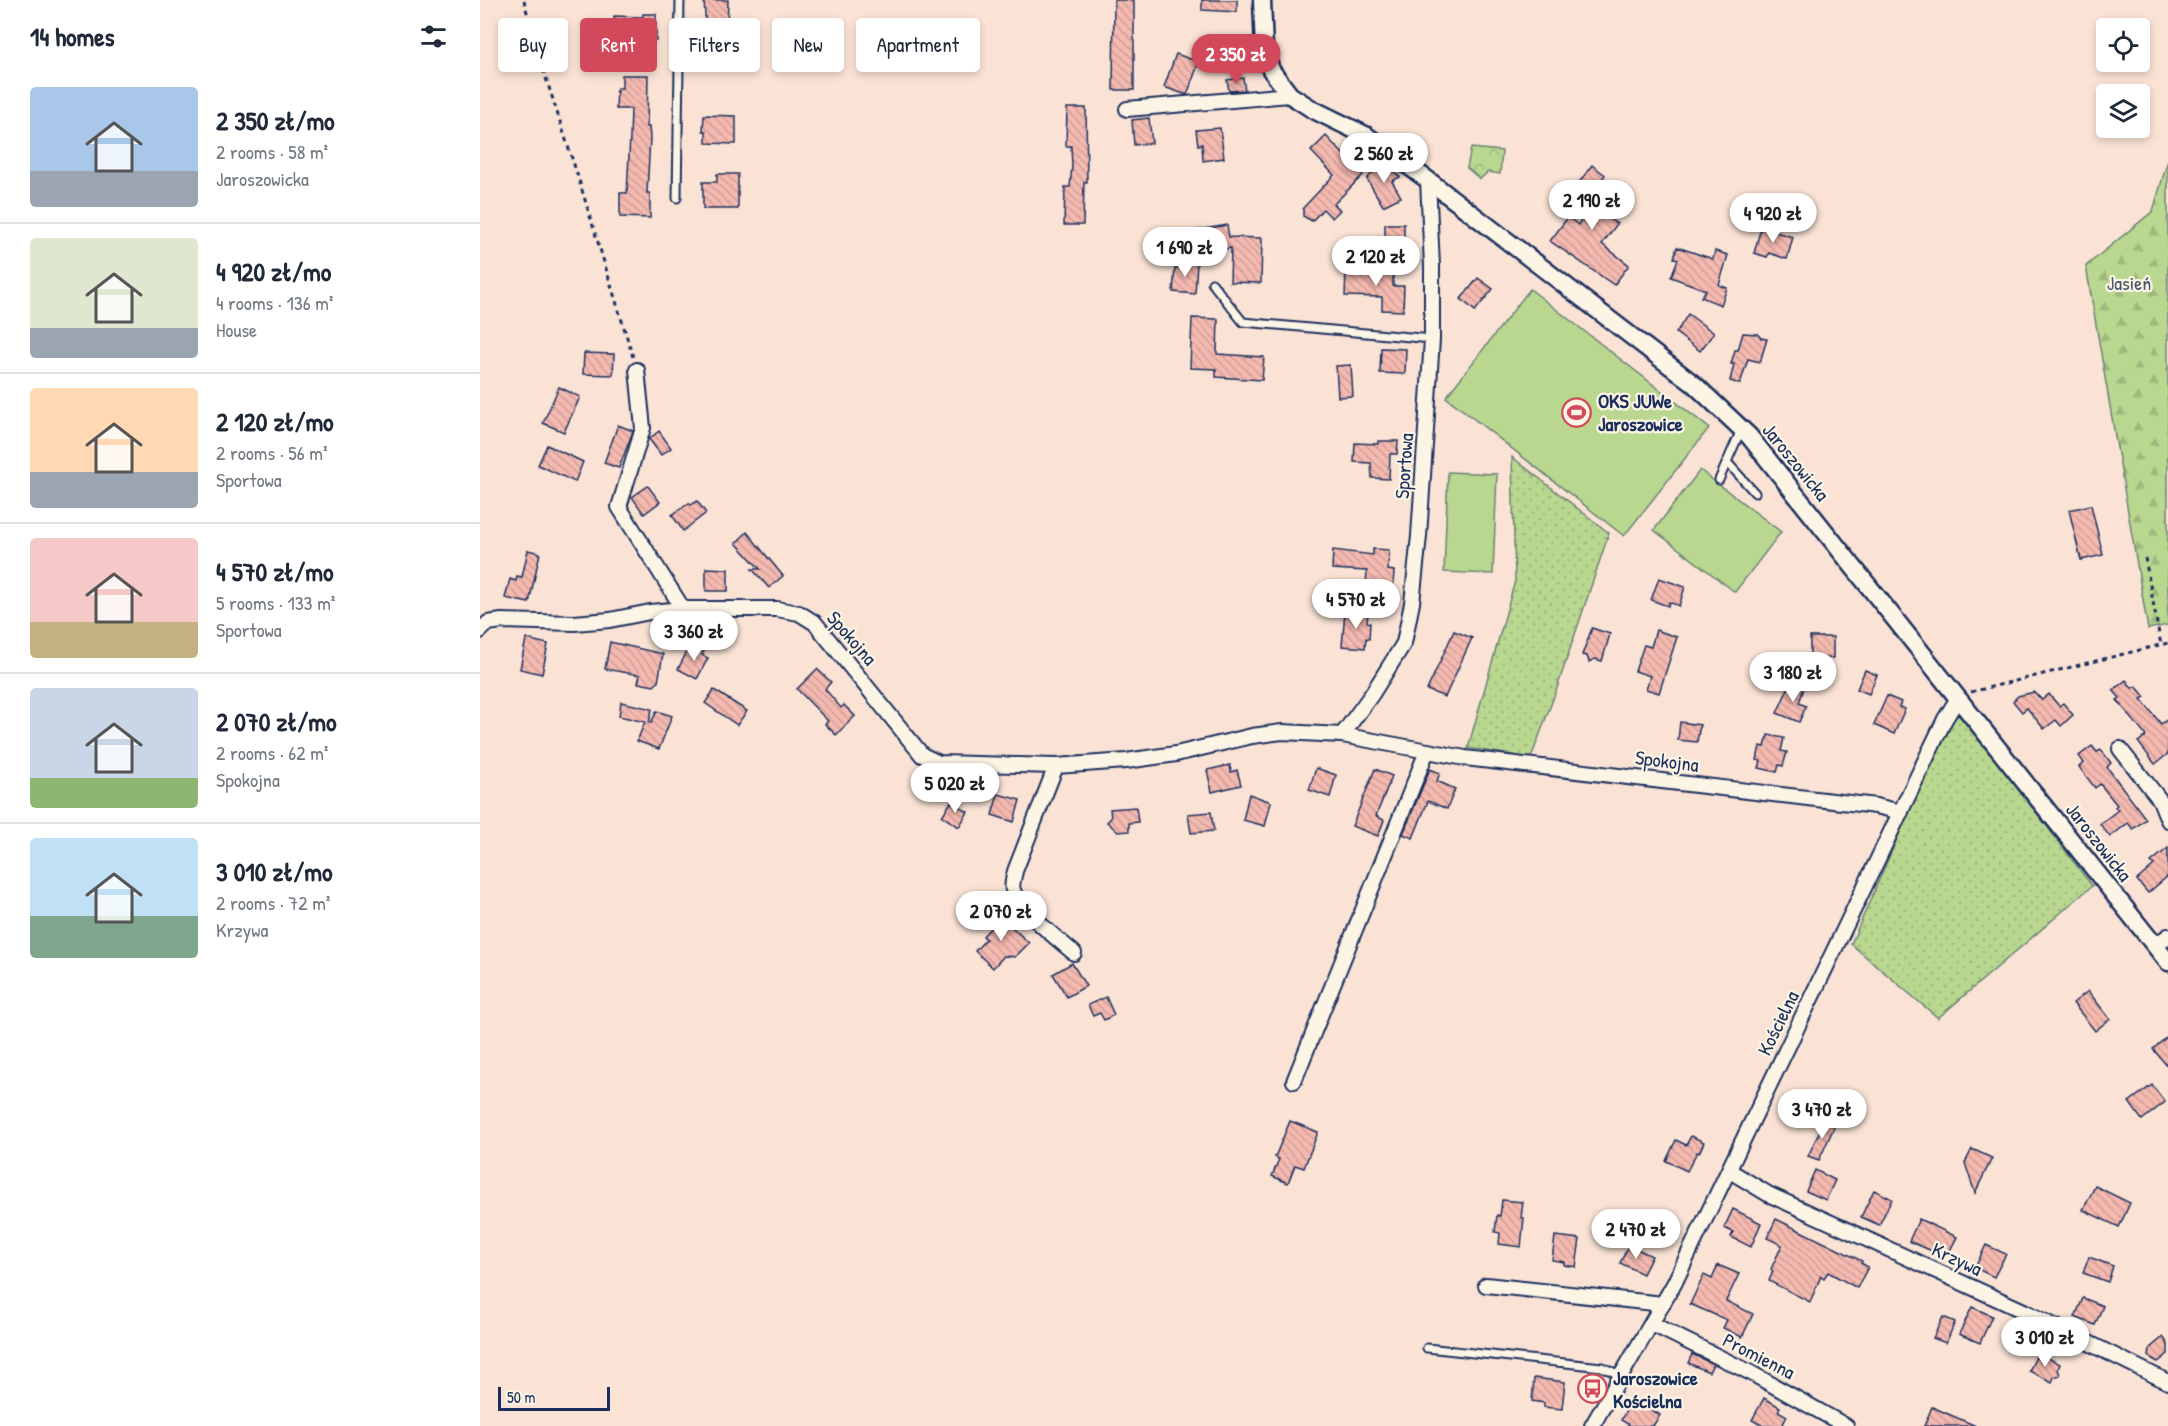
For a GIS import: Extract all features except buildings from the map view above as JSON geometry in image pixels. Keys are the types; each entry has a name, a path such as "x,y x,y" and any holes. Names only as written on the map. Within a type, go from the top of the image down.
{"street":[{"name":"Jaroszowicka","path":"1262,0 1264,49 1270,70 1290,94 1312,109 1367,136 1428,180 1695,385 1742,429 1958,698 2162,941 2168,962"},
{"path":"1126,109 1290,94"},
{"name":"Sportowa","path":"1342,735 1372,694 1404,643 1412,603 1419,536 1432,339 1432,266 1428,180"},
{"path":"637,370 643,428 619,507 683,609"},
{"name":"Spokojna","path":"480,631 488,623 502,621 574,623 683,609 777,609 799,613 816,623 922,755 939,763 1056,766 1126,761 1176,754 1252,736 1282,732 1342,735 1465,758 1876,806 1901,812"},
{"name":"Kościelna","path":"1592,1426 1663,1304 1730,1171 1945,719 1958,698"},
{"path":"2120,749 2160,800 2168,820"},
{"path":"1294,1081 1427,751"},
{"path":"1056,766 1015,871 1012,888 1016,898 1036,920 1074,953"},
{"name":"Krzywa","path":"1730,1171 1768,1194 2026,1312 2168,1382"},
{"path":"1486,1285 1663,1304"},
{"name":"Promienna","path":"1652,1324 1751,1373 1846,1426"}],"lane":[{"path":"677,198 680,0"},
{"path":"1212,283 1243,322 1432,339"},
{"path":"1719,480 1742,429"},
{"path":"1727,462 1755,493"},
{"path":"1427,1348 1602,1367 1622,1376"}],"path":[{"path":"524,0 534,41 637,370"},
{"path":"2145,558 2161,645"},
{"path":"1958,698 1976,690 2168,643"}],"green space":[{"path":"1471,148 1502,151 1500,174 1488,172 1480,179 1467,168"},
{"name":"Jasień","path":"2168,160 2168,625 2148,629 2086,266 2153,211"},
{"name":"OKS JUWe Jaroszowice","path":"1530,289 1709,428 1624,536 1446,397"},
{"path":"1512,457 1609,533 1531,758 1468,748 1515,581"},
{"path":"1700,470 1781,532 1735,592 1654,530"},
{"path":"1448,472 1497,474 1493,574 1444,572"},
{"path":"1962,714 2092,886 1938,1018 1851,944 1949,720"}],"place":[{"name":"OKS JUWe Jaroszowice","path":"1577,413"},
{"name":"Jaroszowice Kościelna","path":"1592,1389"}]}
